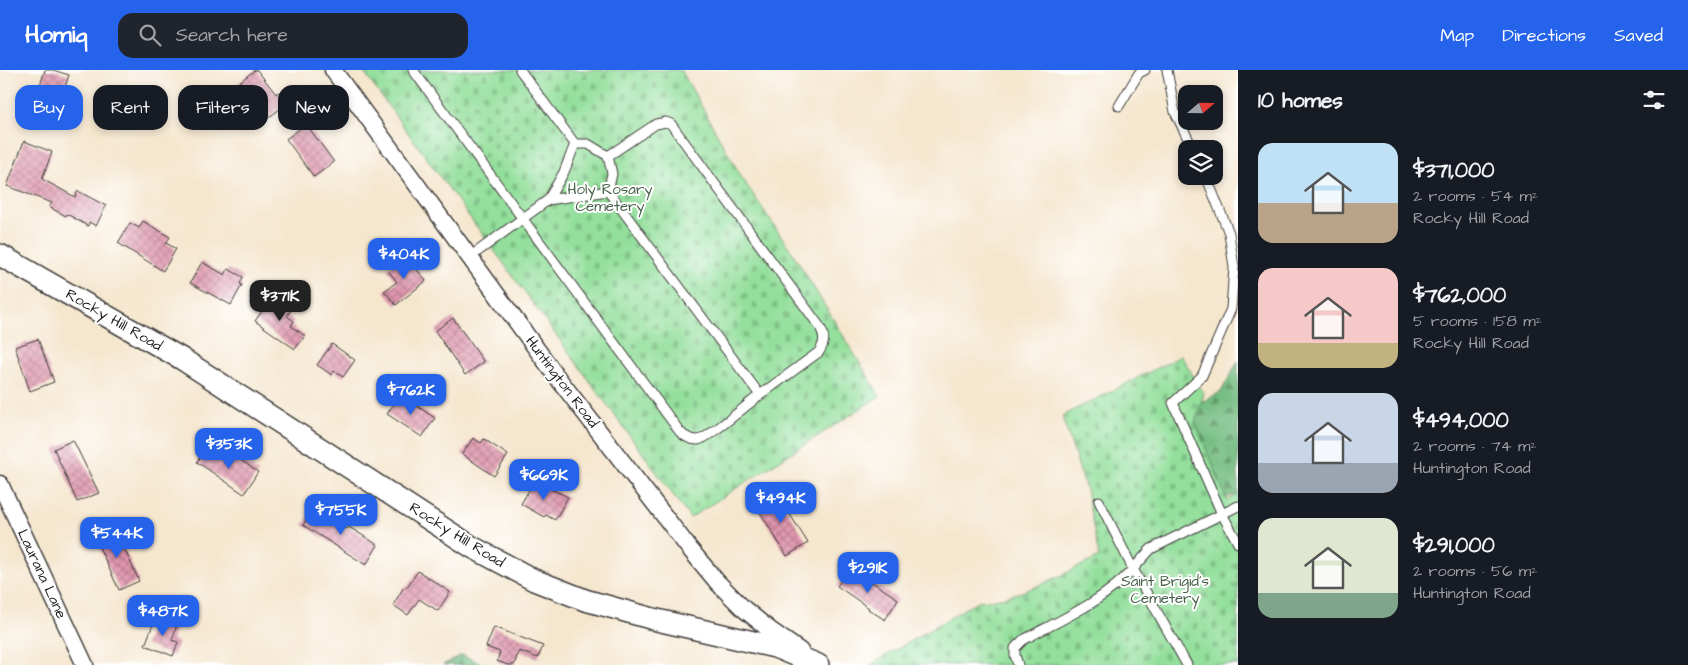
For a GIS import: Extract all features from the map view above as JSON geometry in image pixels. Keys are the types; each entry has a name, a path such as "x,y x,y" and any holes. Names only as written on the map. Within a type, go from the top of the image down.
{"street":[{"name":"Huntington Road","path":"333,70 557,377 708,572 735,601 757,620 820,665"},
{"name":"Rocky Hill Road","path":"0,255 182,359 472,547 511,569 585,600 657,620 775,647 820,665"},
{"name":"Laurana Lane","path":"0,484 85,665"}],"lane":[{"path":"413,70 685,437 696,440 703,438 819,352 824,338 820,327 671,124 666,122 656,124 608,156"},
{"path":"520,70 575,144"},
{"path":"1119,106 1139,73 1145,70"},
{"path":"1167,70 1175,112 1189,140"},
{"path":"470,256 548,200 564,172 575,144"},
{"path":"575,144 588,144 608,156 612,174 608,191 760,395"},
{"path":"1210,185 1229,233 1234,267 1231,309 1202,376 1173,402 1222,514 1238,543"},
{"path":"548,200 608,191"},
{"path":"1099,501 1133,569 1187,665"},
{"path":"1018,665 1015,648 1023,640 1100,598 1121,583 1151,549 1238,506"}],"green space":[{"name":"Holy Rosary Cemetery","path":"362,70 681,70 742,178 792,252 880,396 690,518"},
{"name":"Saint Brigid's Cemetery","path":"1181,356 1204,393 1195,422 1227,500 1238,495 1238,665 870,665 978,601 1009,596 1025,591 1099,557 1086,489 1062,416"},
{"path":"1238,361 1238,494 1205,503 1195,422 1201,402 1221,392"},
{"path":"462,655 485,665 443,665"}],"building":[{"path":"45,70 53,70 69,75 66,85 40,85"},
{"path":"257,70 276,94 278,93 278,110 268,118 268,85 236,85"},
{"path":"298,130 310,130 334,162 314,177 286,139"},
{"path":"24,141 52,152 42,179 75,197 78,191 106,206 96,226 89,222 88,226 67,214 66,216 49,207 52,203 7,186"},
{"path":"143,221 170,237 166,243 176,249 163,271 118,243 130,223 139,228"},
{"path":"405,254 426,281 396,305 384,291 397,282 387,269"},
{"path":"202,262 225,275 228,269 243,277 240,284 242,285 231,305 190,283"},
{"path":"274,294 293,307 287,316 294,321 291,326 305,336 295,349 255,321"},
{"path":"453,318 484,362 465,375 435,331"},
{"path":"38,339 54,382 30,391 15,347"},
{"path":"332,344 355,360 343,377 334,371 332,375 317,365"},
{"path":"400,395 435,418 422,437 387,414"},
{"path":"473,438 481,443 484,439 508,455 494,476 462,454"},
{"path":"73,440 99,493 77,502 54,449"},
{"path":"208,446 232,463 236,457 258,472 244,494 197,462"},
{"path":"534,481 568,497 555,520 546,515 544,517 521,504"},
{"path":"770,491 778,504 782,502 808,543 787,556 753,501"},
{"path":"314,508 347,529 349,527 378,545 366,565 303,525"},
{"path":"115,528 139,581 119,590 95,538"},
{"path":"852,569 898,599 885,620 837,586 845,575 847,577"},
{"path":"418,571 450,592 438,611 419,599 408,615 393,605 404,587 406,588"},
{"path":"156,617 177,625 172,640 178,642 173,656 145,645"},
{"path":"494,627 543,646 538,658 519,651 514,665 497,661 500,652 486,647"}]}
